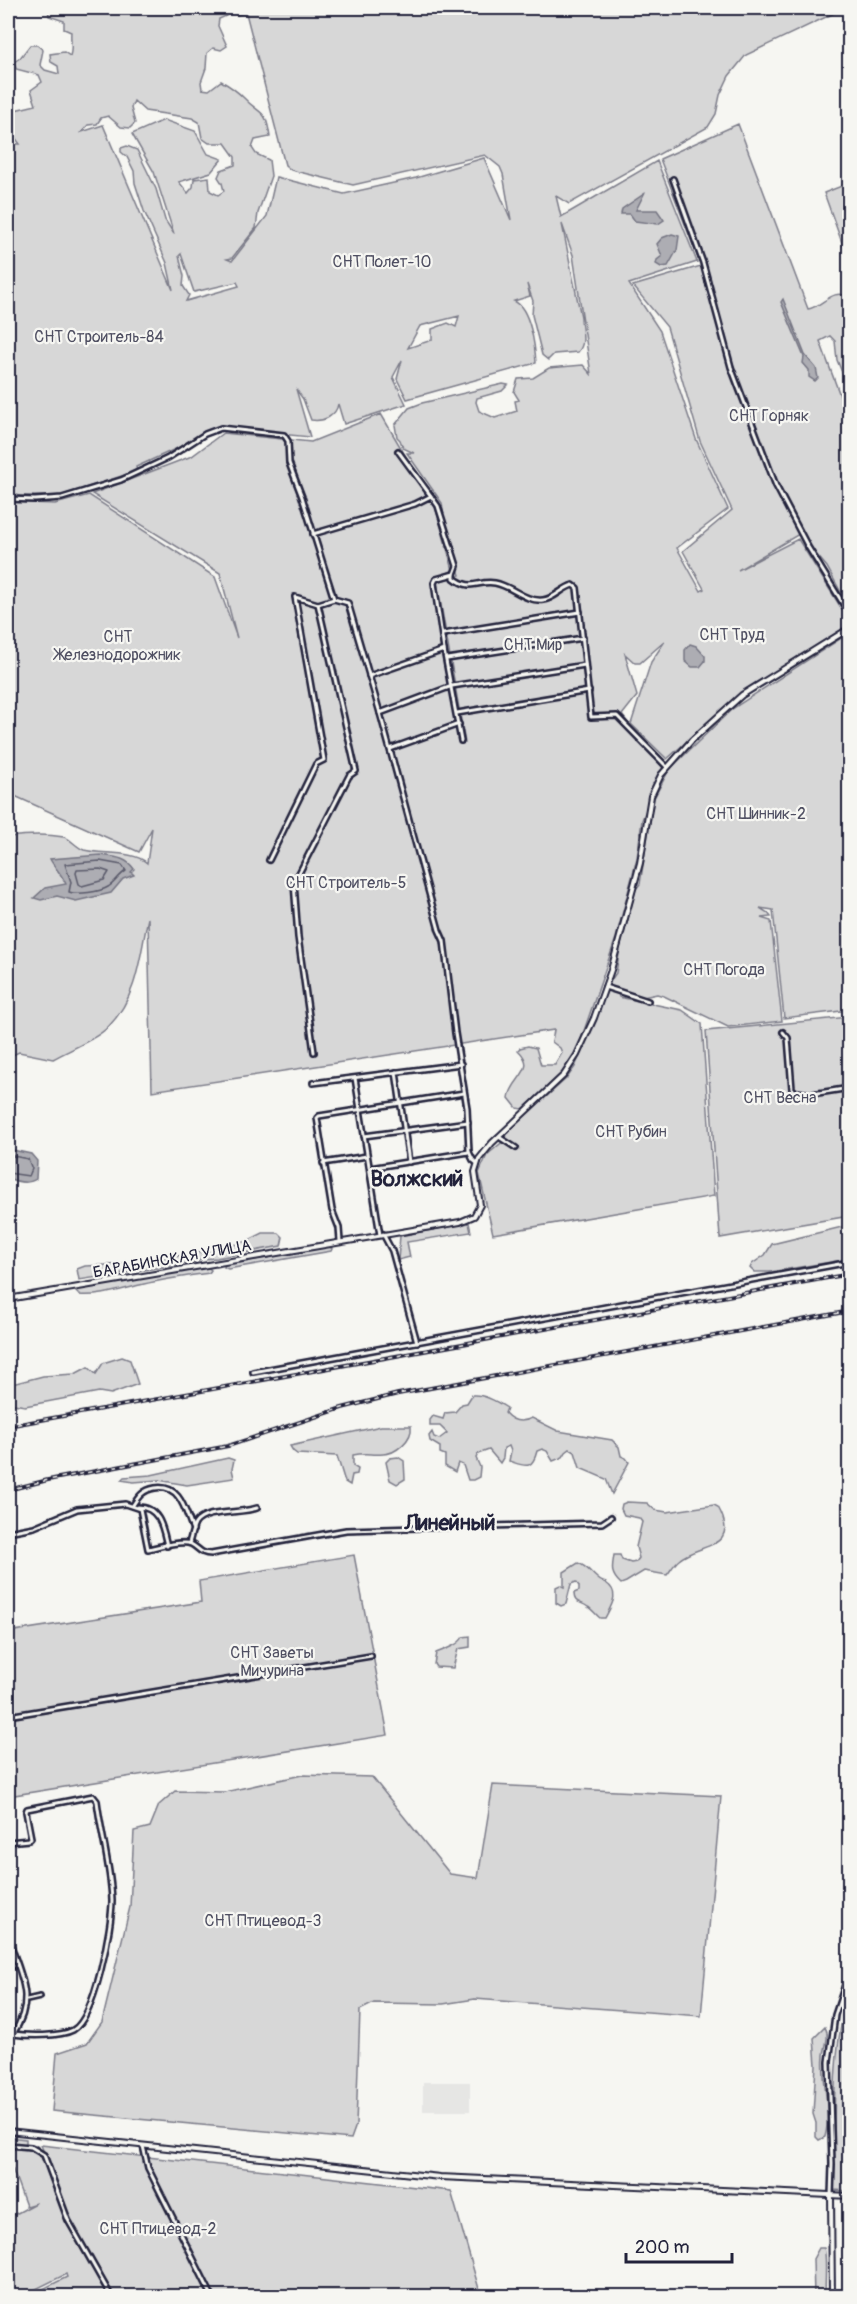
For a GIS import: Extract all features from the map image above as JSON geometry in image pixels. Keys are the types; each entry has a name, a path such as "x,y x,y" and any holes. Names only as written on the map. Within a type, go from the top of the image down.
{"street":[{"path":"673,179 703,263 731,367 776,486 849,615"},
{"path":"8,499 62,498 139,473 220,428 278,433 288,437 289,463 334,599"},
{"path":"398,451 438,506 457,566 454,578 469,586 493,582 519,592 523,597 538,600 547,600 566,587 573,585 577,588 591,717 617,716 668,767"},
{"path":"313,534 415,504 431,496"},
{"path":"454,574 436,579 434,583 461,741"},
{"path":"269,860 316,764 324,760 295,597 318,604 334,599 348,603 439,930 444,941 465,1093 469,1152 472,1160 477,1163 499,1137 570,1067 594,1018 640,863 651,796 668,767 706,726 742,695 849,628"},
{"path":"314,1052 298,937 294,879 301,873 349,776 356,771 318,604"},
{"path":"443,634 581,612"},
{"path":"447,659 583,638"},
{"path":"369,676 444,650"},
{"path":"380,712 452,686 586,665"},
{"path":"457,713 589,691"},
{"path":"390,749 459,724"},
{"path":"605,987 648,1001"},
{"path":"783,1032 788,1038 792,1089 796,1092 812,1094 849,1088"},
{"path":"313,1083 460,1064"},
{"path":"396,1072 409,1162"},
{"path":"356,1078 359,1110 382,1234 392,1251 417,1342"},
{"path":"340,1241 339,1228 332,1210 316,1118 465,1093"},
{"path":"364,1136 468,1122"},
{"path":"499,1137 516,1148"},
{"path":"370,1168 469,1152"},
{"path":"323,1163 367,1156"},
{"name":"БАРАБИНСКАЯ УЛИЦА","path":"8,1299 460,1222 474,1216 480,1205 475,1172 477,1163"},
{"path":"253,1372 849,1262"},
{"path":"133,1505 142,1492 168,1487 180,1497 193,1530"},
{"path":"8,1532 34,1527 77,1509 114,1504 133,1505 144,1507 161,1521 167,1546"},
{"path":"138,1507 142,1515 148,1549 189,1543 202,1554 327,1533 390,1528 602,1523 611,1517"},
{"path":"189,1543 196,1523 208,1515 257,1508"},
{"path":"8,1716 371,1656"},
{"path":"8,1842 30,1839 26,1812 30,1807 93,1796 97,1801 111,1897 110,1923 98,1982 81,2023 70,2032 60,2034 13,2034 8,2036"},
{"path":"8,1935 25,1986 27,2000 22,2018 13,2034"},
{"path":"8,1967 17,1965"},
{"path":"832,2296 829,2062 835,2015 849,1970"},
{"path":"27,2000 40,1997"},
{"path":"8,2131 440,2177 849,2196"},
{"path":"8,2145 31,2147 44,2155 68,2220 111,2296"},
{"path":"143,2146 148,2168 212,2296"}],"shaded area":[{"path":"423,2082 470,2082 470,2111 423,2111"}],"green space":[{"path":"48,8 845,8 746,55 729,76 720,95 716,114 708,127 569,204 556,196 561,217 657,161 697,262 629,284 660,331 696,439 728,509 677,548 701,591 704,589 683,551 732,510 700,441 667,327 633,286 701,266 660,159 738,124 808,309 838,294 849,297 849,389 837,360 835,341 830,336 820,341 849,420 849,607 827,567 799,534 738,570 798,539 850,622 836,634 742,692 667,759 631,724 651,662 665,641 640,663 635,663 625,654 637,696 622,715 663,768 642,820 637,858 616,938 578,1048 568,1067 523,1109 517,1108 509,1098 514,1085 525,1069 524,1057 518,1050 528,1046 536,1048 541,1065 555,1065 562,1053 560,1048 552,1042 554,1030 152,1091 148,918 132,988 119,1014 104,1031 53,1059 19,1052 8,1057 8,837 50,835 64,837 84,850 126,854 147,863 152,828 139,852 8,793 8,502 55,504 89,495 215,577 237,638 220,573 92,494 192,456 223,433 311,442 381,414 435,506 453,570 434,580 441,645 460,743 465,743 437,582 460,575 445,526 442,503 407,453 414,453 403,448 397,437 395,425 409,408 422,403 503,384 508,385 502,391 477,398 479,411 495,418 517,411 515,401 519,400 514,392 518,379 533,378 549,368 583,365 591,374 573,255 562,224 581,317 583,340 578,352 554,354 548,360 542,355 532,315 533,301 527,284 530,296 514,301 528,319 536,363 407,399 397,379 402,360 393,377 406,404 344,424 338,404 335,412 329,417 311,420 303,399 296,389 310,437 221,428 136,467 137,471 60,496 20,496 8,492 8,173 10,175 8,144 20,144 11,132 10,116 15,110 36,105 31,90 42,82 39,75 16,69 14,62 30,45 37,45 43,50 40,65 45,70 59,74 58,66 51,62 50,54 64,52 70,56 71,32 64,29 64,21 49,16","holes":["231,9 237,15 246,13 285,165 291,170 353,185 485,155 500,167 503,174 511,220 484,158 416,178 344,194 276,177 267,216 232,261 227,259 232,258 256,228 258,213 271,176 269,160 256,154 252,148 255,140 270,137 267,121 262,113 221,81 209,90 202,89 201,82 206,68 207,53 213,48 221,50 227,46 218,26 219,19 226,16","134,101 145,111 192,118 199,122 202,138 209,143 225,143 235,157 235,165 221,170 218,177 224,191 218,195 210,191 209,177 194,179 193,187 188,193 179,182 211,172 222,159 208,154 195,131 164,120 132,134 154,172 174,234 165,220 156,189 137,150 127,146 121,148 121,152 127,157 134,171 135,183 144,211 167,263 173,290 103,125 82,132 88,125 97,124 101,118 108,116 121,127 130,128 135,123 131,108","181,254 194,292 237,282 239,286 186,301 189,295 183,286 184,276 179,256","459,316 456,327 448,323 432,329 432,340 408,348 420,326"]},
{"path":"849,183 849,262 824,193"},
{"name":"СНТ Шинник-2","path":"849,633 849,1010 784,1018 773,910 760,908 771,917 761,918 771,921 782,1021 728,1027 664,996 657,994 643,997 611,987 609,983 616,973 620,948 636,889 640,884 654,798 669,770 732,709"},
{"name":"СНТ Рубин","path":"607,991 618,993 619,997 682,1010 702,1024 714,1196 493,1234 479,1173 487,1155 506,1139 505,1134 567,1078 575,1067"},
{"name":"СНТ Весна","path":"849,1017 849,1216 720,1238 706,1031"},
{"path":"469,1223 471,1232 407,1242 410,1257 398,1260 400,1236"},
{"path":"849,1227 849,1259 770,1272 754,1272 750,1268 765,1255 772,1244"},
{"path":"263,1233 279,1233 283,1237 281,1246 79,1280 77,1269 85,1266 129,1264 208,1251 245,1242"},
{"path":"328,1245 331,1251 228,1269 224,1267 225,1263 240,1263"},
{"path":"208,1267 211,1270 209,1273 103,1294 79,1295 76,1292 76,1289"},
{"path":"122,1357 130,1360 138,1384 111,1394 99,1392 25,1406 8,1403 8,1385 43,1376 75,1374 88,1367 96,1374 103,1363"},
{"path":"472,1395 486,1397 507,1408 505,1413 514,1420 525,1421 532,1418 558,1431 612,1440 619,1447 621,1456 629,1462 612,1494 606,1479 580,1468 575,1452 570,1449 563,1457 553,1461 547,1451 542,1449 537,1451 533,1462 527,1465 509,1461 511,1451 509,1446 504,1448 500,1463 489,1450 478,1454 476,1458 480,1467 479,1477 473,1480 468,1480 463,1465 458,1463 455,1472 445,1466 445,1455 440,1453 440,1447 430,1441 429,1436 432,1432 434,1437 439,1439 447,1433 440,1426 430,1426 430,1420 433,1416 443,1419 445,1413 455,1412 462,1404 467,1403"},
{"path":"381,1426 411,1426 411,1431 406,1441 398,1449 383,1454 353,1455 353,1466 358,1469 357,1474 352,1475 350,1485 345,1482 337,1456 297,1454 290,1446"},
{"path":"398,1457 404,1461 405,1479 397,1484 390,1480 386,1462 390,1458"},
{"path":"228,1458 234,1460 232,1469 234,1478 187,1485 158,1480 134,1482 121,1480 124,1477 151,1475"},
{"path":"647,1503 655,1510 667,1512 714,1505 718,1507 724,1521 725,1531 715,1543 679,1560 667,1575 644,1571 621,1584 613,1571 614,1555 620,1555 622,1560 631,1563 636,1562 639,1558 636,1547 642,1522 639,1518 624,1515 621,1509 622,1504"},
{"name":"СНТ Заветы Мичурина","path":"354,1555 388,1735 8,1796 8,1632 201,1602 199,1581"},
{"path":"578,1563 611,1587 613,1591 612,1604 605,1618 600,1618 590,1608 576,1601 574,1593 579,1591 579,1586 576,1582 571,1584 566,1604 561,1606 556,1603 556,1587 560,1585 564,1587 564,1572"},
{"path":"470,1636 470,1647 458,1649 453,1668 436,1667 434,1664 436,1653 455,1645 463,1637"},
{"name":"СНТ Птицевод-3","path":"302,1775 372,1777 450,1874 478,1878 493,1785 721,1796 701,2016 475,1999 443,2004 374,2003 360,2010 356,2125 351,2139 52,2111 57,2053 87,2043 102,2022 130,1907 134,1831 150,1827 159,1805 175,1791 225,1792"},
{"path":"849,1994 850,2191 834,2190 836,2065 843,2016"},
{"path":"825,2027 827,2037 823,2065 827,2127 825,2137 819,2140 816,2137 816,2123 813,2114 816,2065 814,2038"},
{"path":"8,2137 26,2139 26,2144 37,2145 67,2221 109,2296 29,2296 67,2277 66,2274 22,2296 8,2296 8,2218 36,2203 26,2206 8,2157"},
{"name":"СНТ Птицевод-2","path":"41,2145 451,2191 481,2296 113,2296 70,2219"},
{"path":"819,2248 824,2248 825,2252 825,2296 814,2296 813,2259"}],"water":[{"path":"644,194 636,210 657,210 664,220 658,224 635,221 630,214 621,214 622,209"},
{"path":"672,234 679,236 677,250 668,266 661,267 656,264 662,256 657,244 662,238"},
{"path":"783,299 805,355 816,368 818,378 815,381 809,377 809,370 803,363 804,357 781,302"},
{"path":"690,644 696,646 705,656 705,661 700,667 692,667 685,661 685,650"},
{"path":"101,855 127,862 134,869 131,872 134,875 123,879 111,893 76,901 57,896 41,900 34,898 45,888 66,884 50,859"},
{"path":"8,1149 31,1154 37,1161 36,1179 22,1182 8,1178"}],"railway":[{"path":"8,1426 850,1274"},
{"path":"8,1490 48,1480 228,1446 342,1408 398,1394 850,1311"}],"district":[{"name":"Волжский","path":"417,1178"},
{"name":"Линейный","path":"450,1522"}],"park label":[{"name":"СНТ Полет-10","path":"382,261"},
{"name":"СНТ Строитель-84","path":"99,336"},
{"name":"СНТ Горняк","path":"769,415"},
{"name":"СНТ Труд","path":"732,634"},
{"name":"СНТ Мир","path":"533,644"},
{"name":"СНТ Железнодорожник","path":"118,645"},
{"name":"СНТ Строитель-5","path":"346,882"},
{"name":"СНТ Погода","path":"724,969"}]}
